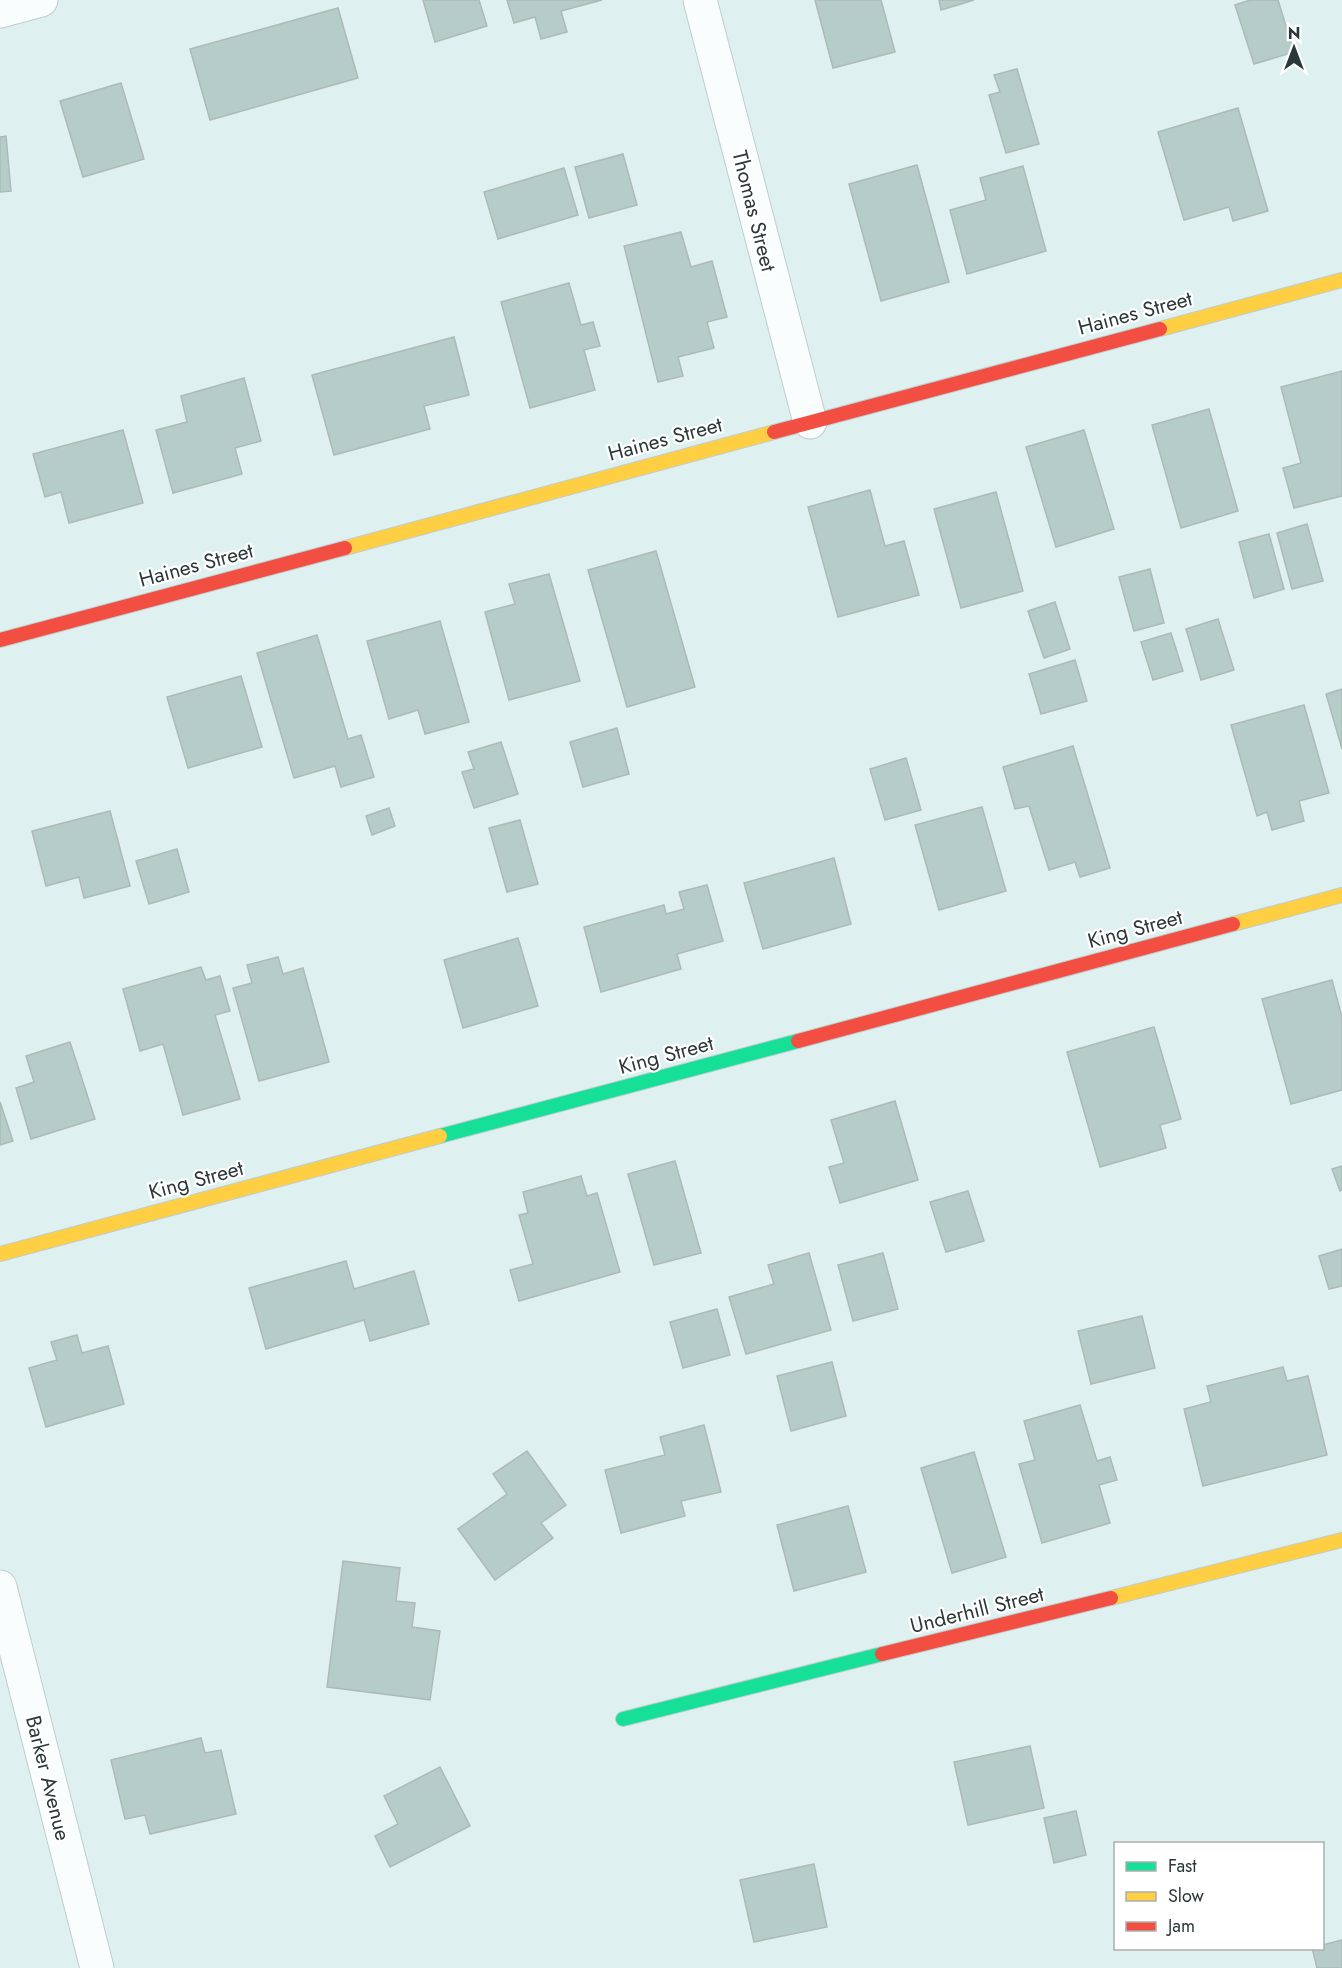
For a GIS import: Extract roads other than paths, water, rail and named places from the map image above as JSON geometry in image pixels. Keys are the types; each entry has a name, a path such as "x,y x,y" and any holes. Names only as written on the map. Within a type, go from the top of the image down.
{"street":[{"path":"0,11 41,0"},
{"name":"Thomas Street","path":"700,0 810,422"},
{"name":"Haines Street","path":"0,640 1342,280"},
{"name":"King Street","path":"0,1254 1342,895"},
{"name":"Underhill Street","path":"623,1719 1342,1540"},
{"name":"Barker Avenue","path":"0,1587 97,1968"}]}
